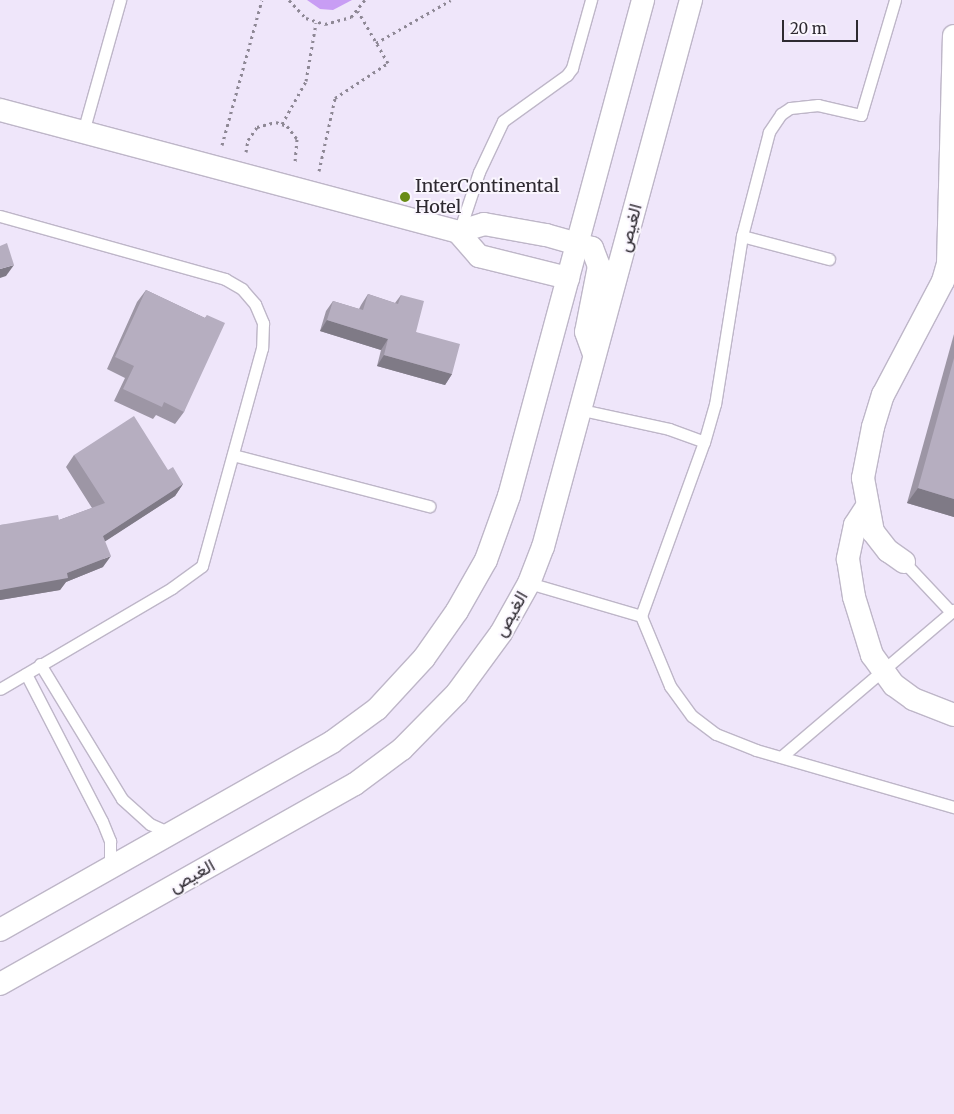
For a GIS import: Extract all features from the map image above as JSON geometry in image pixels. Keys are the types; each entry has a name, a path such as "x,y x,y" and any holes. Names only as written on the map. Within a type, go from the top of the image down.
{"street":[{"path":"0,930 332,742 377,709 430,650 457,611 486,560 509,496 643,0"},
{"name":"الغيص","path":"0,984 355,784 402,749 457,693 501,633 529,583 543,548 582,410 691,0"},
{"path":"904,562 888,551 872,532 866,508 863,478 866,454 880,403 943,281 948,264 954,36"},
{"path":"0,110 458,232 484,224 577,242 592,248 598,257 586,332 595,357"},
{"path":"458,232 479,256 568,278"},
{"path":"866,508 855,525 848,559 854,597 872,655 894,685 913,699 954,716"}],"lane":[{"path":"83,132 120,0"},
{"path":"458,232 479,172 503,121 567,75 572,68 591,0"},
{"path":"895,0 861,115 818,105 790,108 781,114 762,153 742,236 715,404 704,442 641,616 670,686 692,716 716,734 781,757 954,807"},
{"path":"0,216 207,274 242,289 255,304 262,323 262,348 206,551 198,570 0,689"},
{"path":"742,236 829,259"},
{"path":"582,410 669,429 704,442"},
{"path":"233,455 429,506"},
{"path":"781,757 952,611 904,562"},
{"path":"529,583 641,616"},
{"path":"40,664 122,799 150,824 170,834"},
{"path":"26,674 102,821 110,841 110,869"}],"path":[{"path":"216,168 262,0"},
{"path":"289,0 298,13 316,23 343,21 358,11 365,0"},
{"path":"376,43 451,0"},
{"path":"314,194 335,98 388,63 358,11"},
{"path":"282,124 306,81 316,23"},
{"path":"240,174 253,132 264,124 282,124 294,132 298,146 290,188"}],"shaded area":[{"path":"307,0 352,0 333,10 320,9"}],"building":[{"path":"7,243 14,265 0,269 0,246"},
{"path":"146,290 205,318 207,315 225,323 184,412 164,402 162,407 123,389 134,366 115,357"},
{"path":"368,294 398,304 401,295 424,301 416,332 460,344 452,374 384,355 388,339 327,320 333,301 363,310"},
{"path":"954,358 954,499 918,488"},
{"path":"134,416 168,470 173,467 183,484 103,536 111,556 67,573 68,578 0,590 0,525 58,515 59,520 105,503 74,455"}],"place":[{"name":"InterContinental Hotel","path":"405,197"}]}
